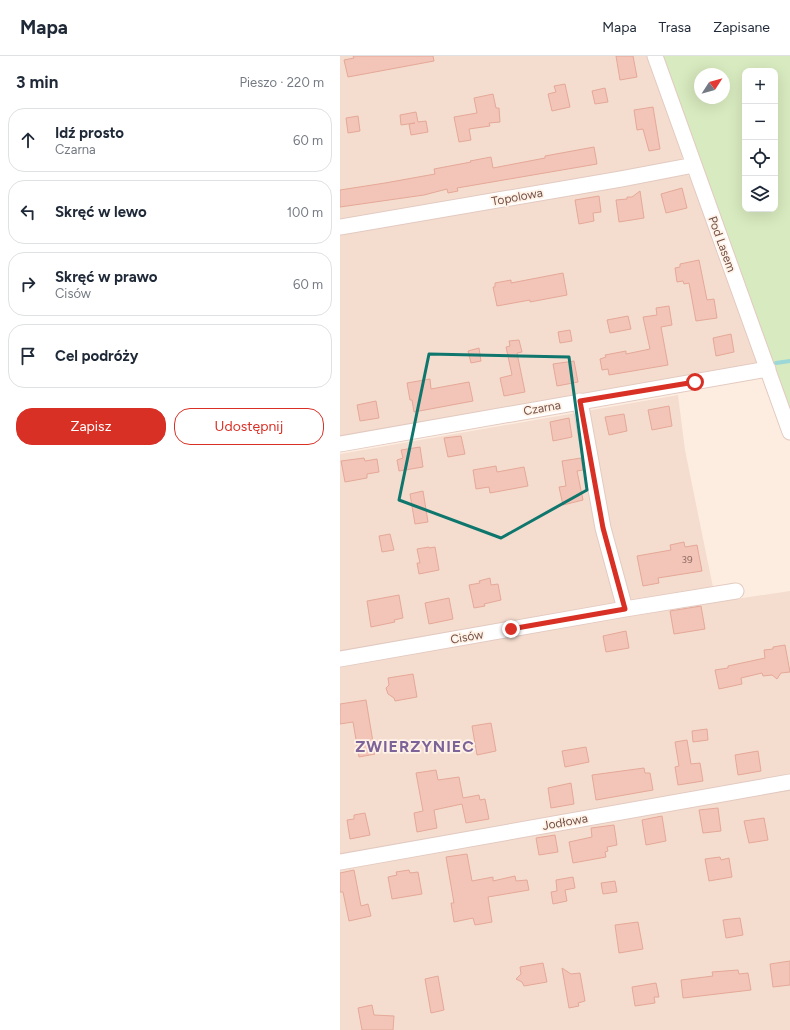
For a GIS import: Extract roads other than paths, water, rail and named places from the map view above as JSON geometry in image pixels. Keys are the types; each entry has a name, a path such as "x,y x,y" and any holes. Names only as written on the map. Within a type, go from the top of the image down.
{"street":[{"name":"Pod Lasem","path":"655,56 790,432"},
{"name":"Topolowa","path":"340,227 694,165"},
{"name":"Czarna","path":"340,444 768,369"},
{"path":"580,401 603,528 625,609"},
{"name":"Cisów","path":"340,659 736,591"},
{"name":"Jodłowa","path":"340,862 790,782"}],"waterway":[{"path":"776,363 790,361"}],"district":[{"name":"ZWIERZYNIEC","path":"415,746"}]}
